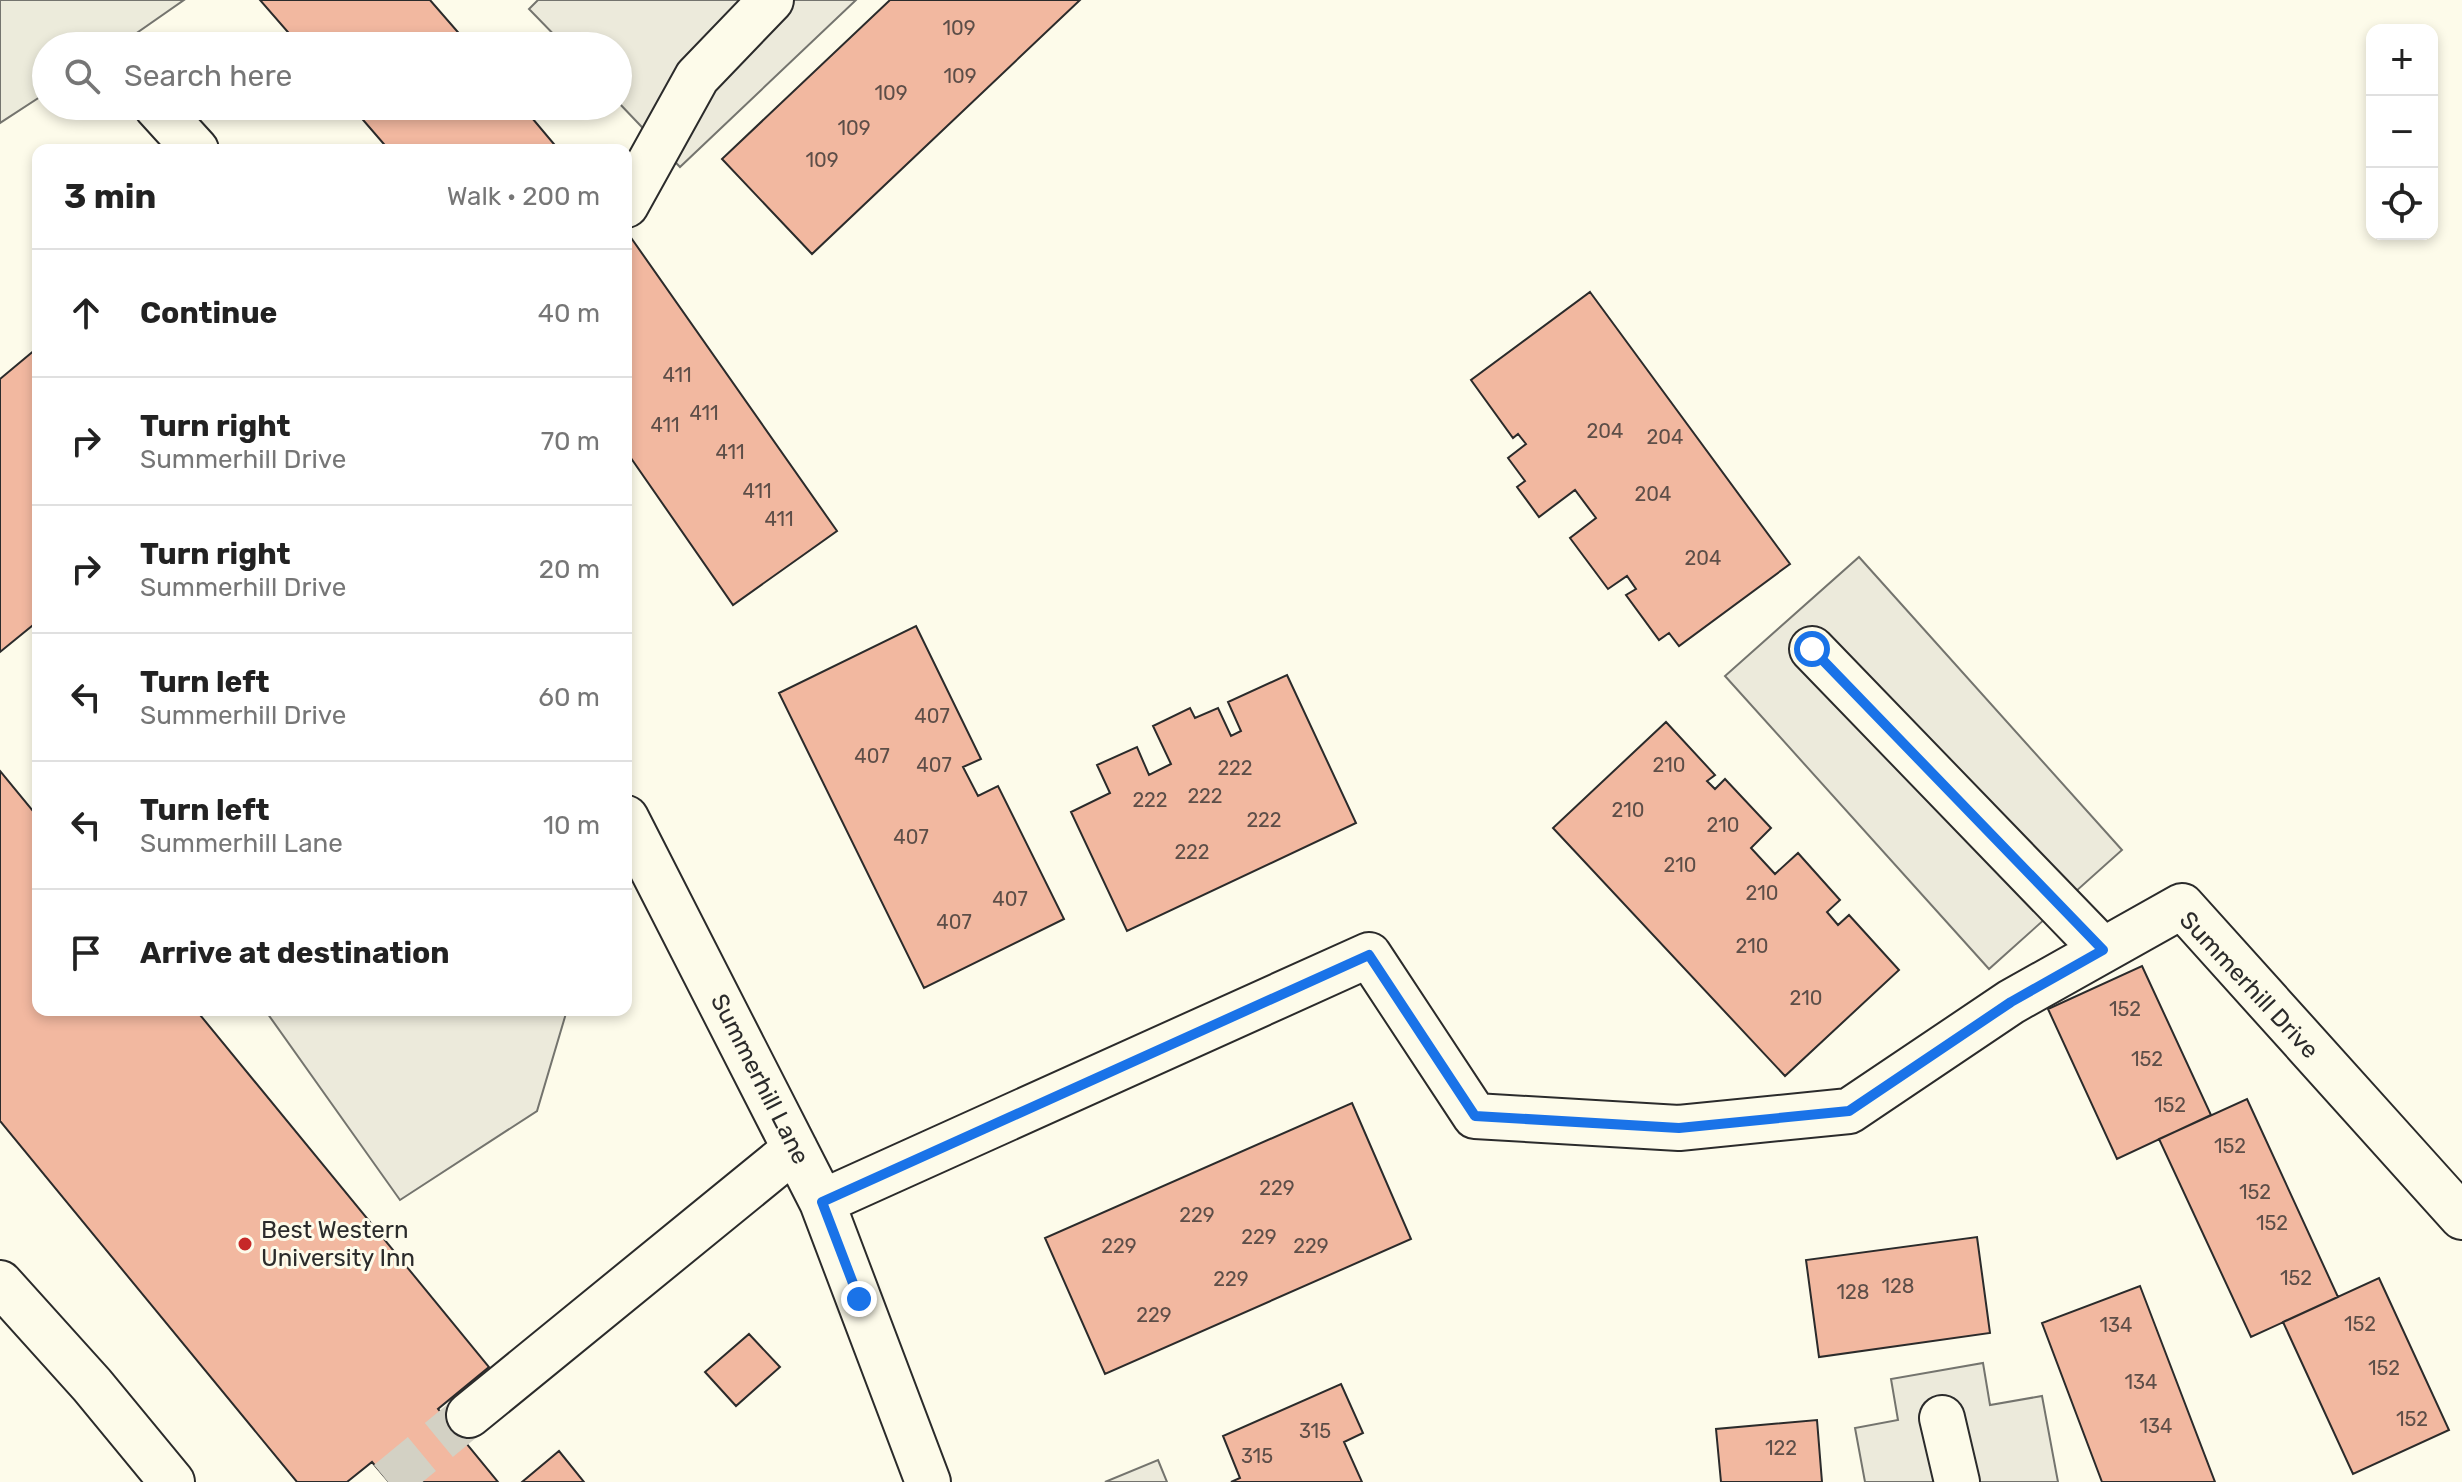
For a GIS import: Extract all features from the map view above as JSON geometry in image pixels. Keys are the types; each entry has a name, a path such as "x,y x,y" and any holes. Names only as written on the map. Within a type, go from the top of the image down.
{"street":[{"path":"632,194 697,77 771,0"},
{"path":"169,120 191,144"},
{"path":"1812,649 2103,950"},
{"name":"Summerhill Lane","path":"632,830 822,1202 928,1482"},
{"name":"Summerhill Drive","path":"822,1202 1369,955 1475,1116 1679,1128 1849,1111 2011,1002 2182,906 2462,1217"},
{"path":"469,1415 795,1149"},
{"path":"0,1283 92,1385 172,1482"},
{"path":"1942,1418 1957,1482"}],"shaded area":[{"path":"0,0 184,0 138,32 32,32 32,102 0,123"},
{"path":"538,0 856,0 680,167 632,117 632,32 551,32 529,9"},
{"path":"1859,557 2122,850 1989,969 1725,676"},
{"path":"269,1016 565,1016 537,1111 400,1200"},
{"path":"1983,1363 1990,1405 2042,1396 2058,1482 1865,1482 1855,1428 1898,1420 1891,1379"},
{"path":"1158,1460 1167,1482 1105,1482"}],"building":[{"path":"260,0 430,0 458,32 288,32"},
{"path":"890,0 1080,0 812,254 722,159"},
{"path":"363,120 534,120 554,144 384,144"},
{"path":"632,239 837,531 733,605 632,460"},
{"path":"1590,292 1790,564 1679,646 1669,633 1659,640 1626,595 1636,589 1627,576 1608,589 1570,538 1596,518 1575,490 1539,517 1517,487 1525,481 1508,458 1526,444 1518,434 1513,438 1471,380"},
{"path":"32,352 32,626 0,652 0,379"},
{"path":"916,626 981,759 963,767 978,796 998,786 1064,919 924,988 779,693"},
{"path":"1287,675 1356,823 1127,931 1071,812 1110,793 1097,765 1137,747 1149,775 1171,764 1153,726 1190,708 1195,718 1218,708 1231,736 1241,731 1228,702"},
{"path":"1666,722 1715,775 1707,781 1715,789 1725,779 1771,828 1751,848 1775,874 1798,853 1840,900 1827,912 1838,925 1849,915 1899,970 1785,1076 1553,828"},
{"name":"Best Western University Inn","path":"0,771 32,810 32,1016 201,1016 489,1367 438,1409 498,1482 389,1482 372,1462 347,1482 297,1482 0,1121"},
{"path":"2142,966 2211,1115 2117,1159 2048,1009"},
{"path":"2247,1099 2338,1297 2251,1337 2159,1139"},
{"path":"1352,1103 1411,1239 1105,1374 1045,1238"},
{"path":"1977,1237 1990,1333 1819,1357 1806,1260"},
{"path":"2379,1278 2449,1430 2353,1474 2283,1322"},
{"path":"2140,1286 2215,1482 2102,1482 2042,1323"},
{"path":"749,1334 780,1367 736,1406 705,1372"},
{"path":"1341,1384 1363,1433 1344,1442 1362,1482 1231,1482 1240,1478 1223,1436"},
{"path":"1817,1420 1822,1482 1721,1482 1716,1429"},
{"path":"559,1451 584,1482 522,1482"}],"tunnel":[{"path":"388,1482 469,1415"}],"place":[{"name":"Best Western University Inn","path":"245,1244"}],"route":[{"path":"859,1299 822,1202 1369,955 1475,1116 1679,1128 1849,1111 2011,1002 2103,950 1812,649"}]}
